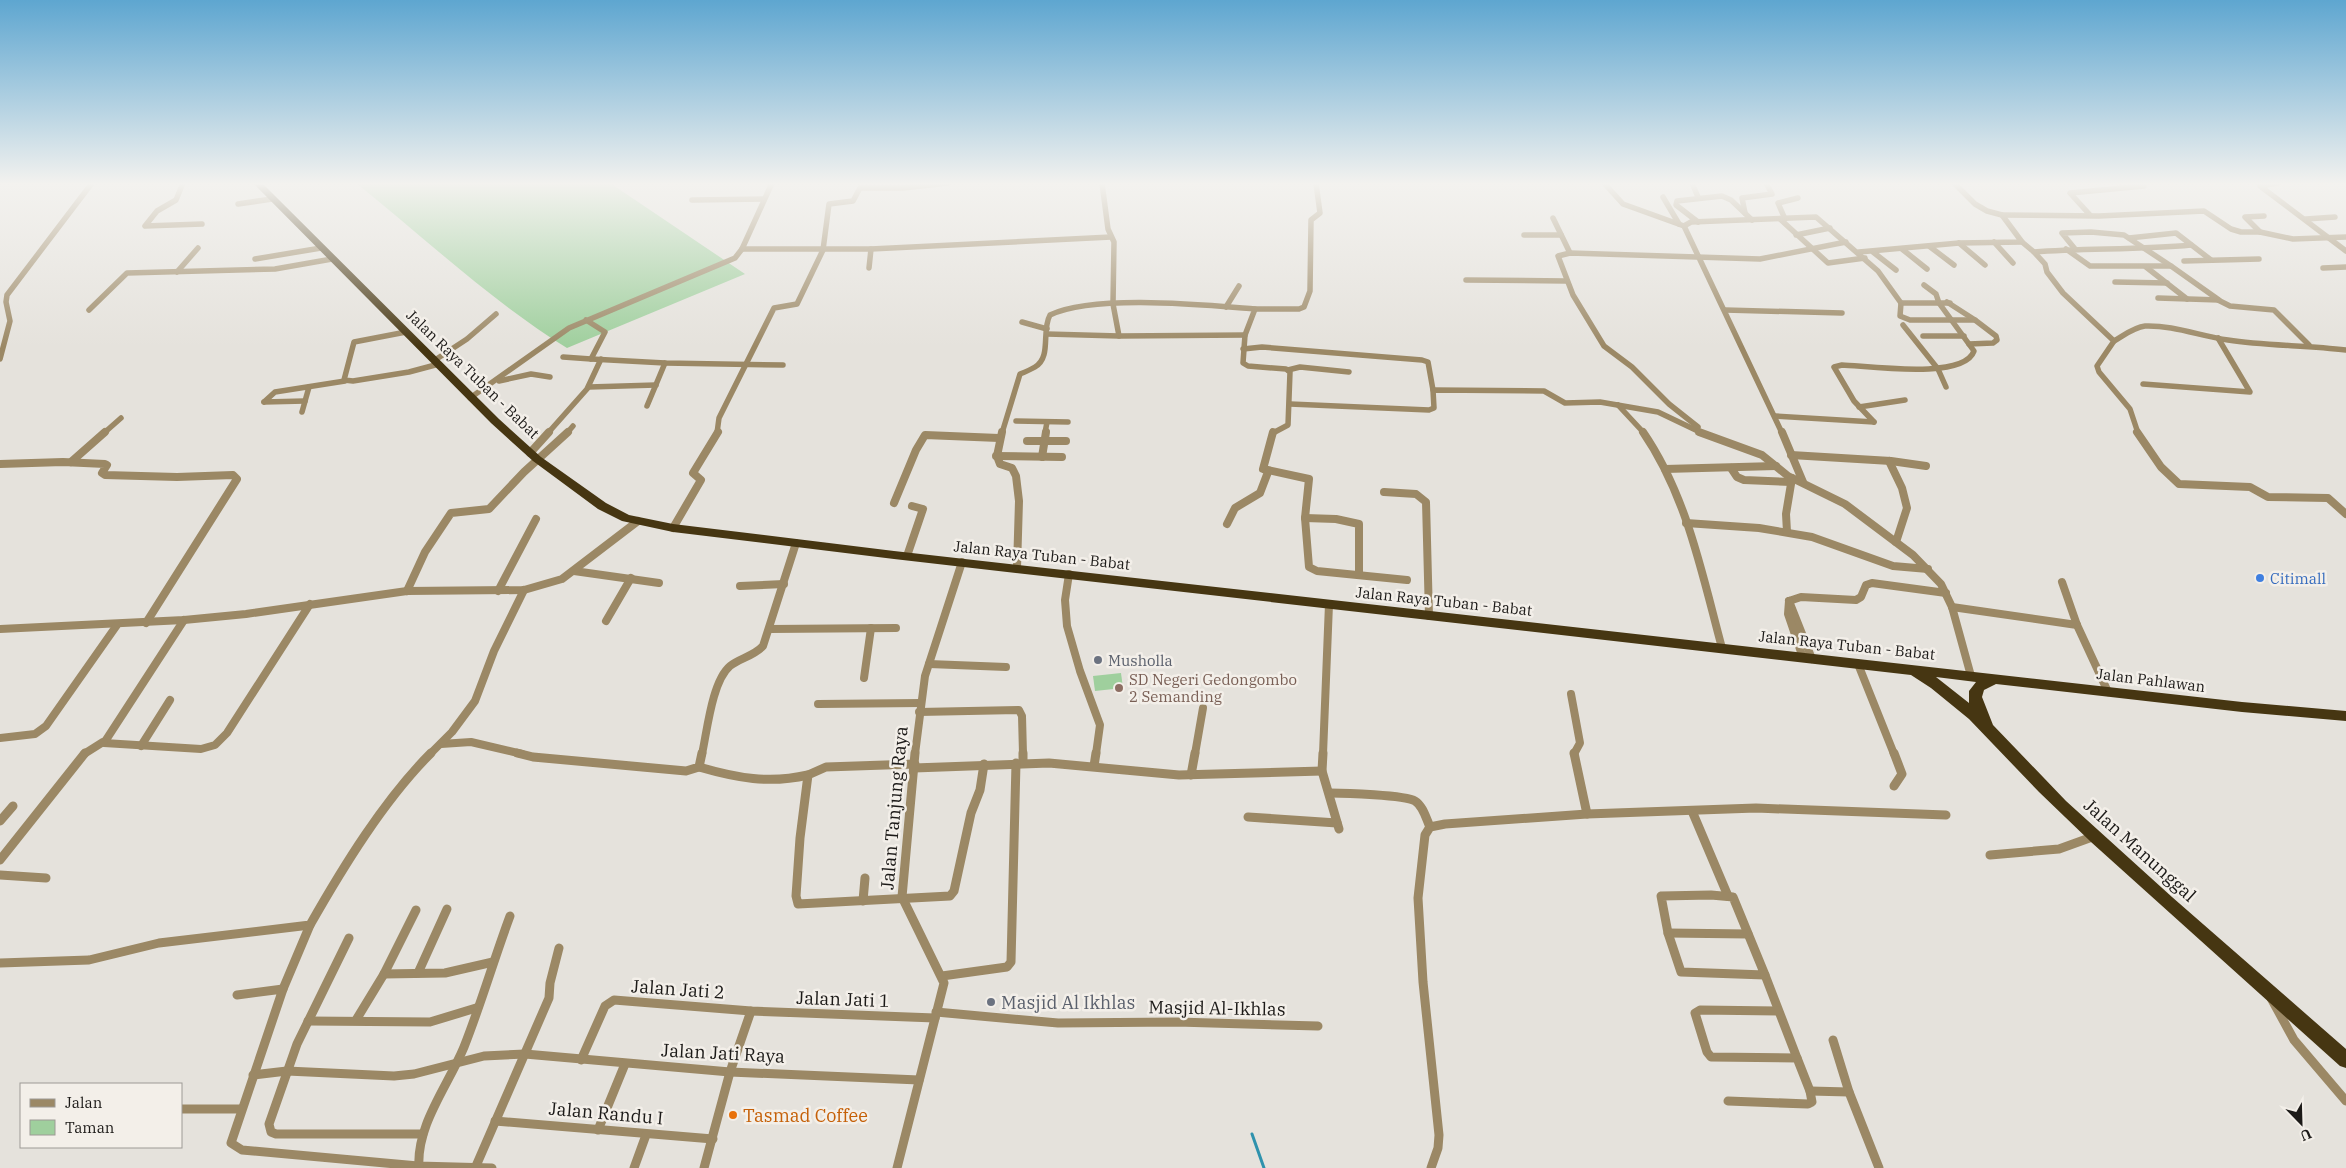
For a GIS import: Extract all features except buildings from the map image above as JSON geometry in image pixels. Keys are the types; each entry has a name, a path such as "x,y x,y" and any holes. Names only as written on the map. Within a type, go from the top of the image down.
{"highway":[{"name":"Jalan Raya Tuban - Babat","path":"311,238 437,362 470,398 534,456 602,506 626,518 673,528 907,556 1429,616 1952,673"},
{"name":"Jalan Manunggal","path":"1909,669 1950,694 2030,775 2095,836 2346,1060"},
{"name":"Jalan Pahlawan","path":"1952,673 2108,692 2346,716"},
{"path":"1994,737 1983,719 1974,693 1984,682 1998,679"}],"street":[{"path":"0,359 10,321 6,302 7,295 51,238"},
{"path":"470,398 495,382 556,335 586,320 735,258 747,238"},
{"path":"673,528 701,480 701,478 693,475 693,472 719,430 719,418 743,365 774,308 797,304 823,250 825,238"},
{"path":"742,249 871,249 1101,238"},
{"path":"1111,238 1114,244 1113,304 1119,336"},
{"path":"1012,468 1000,465 996,456 999,438 1019,377 1023,372 1039,365 1045,348 1050,314 1060,310 1113,304 1299,309 1304,307 1310,291 1312,238"},
{"path":"1562,238 1570,252"},
{"path":"1688,238 1700,258 1775,416 1803,482"},
{"path":"1799,238 1828,263 1864,258"},
{"path":"1841,238 1878,271 1901,303 1900,316 1905,319 1975,320"},
{"path":"2019,238 2045,264 2045,270 2048,275 2080,311 2114,341"},
{"path":"2066,238 2075,249"},
{"path":"2129,238 2134,238"},
{"path":"2129,238 2190,278 2218,300 2230,306 2274,310 2309,345"},
{"path":"2182,238 2211,260"},
{"path":"2279,238 2346,238"},
{"path":"2329,238 2346,251"},
{"path":"1714,439 1669,404 1632,367 1608,350 1566,281 1558,258 1561,254 1570,252 1760,259 1846,242"},
{"path":"1859,252 1959,242 2022,242"},
{"path":"1959,242 1985,265"},
{"path":"1994,242 2013,263"},
{"path":"2034,252 2066,249 2146,249 2191,245"},
{"path":"1929,246 1954,265"},
{"path":"177,272 198,248"},
{"path":"255,260 321,248"},
{"path":"869,268 871,249"},
{"path":"1902,249 1927,269"},
{"path":"2066,249 2087,265 2171,266"},
{"path":"1873,252 1896,270"},
{"path":"89,310 127,273 275,269 332,259"},
{"path":"2184,261 2259,259"},
{"path":"2323,268 2346,264"},
{"path":"2146,267 2187,299"},
{"path":"1466,280 1566,281"},
{"path":"2115,282 2167,283"},
{"path":"1924,285 1975,320 1996,336 1997,340 1993,343 1969,344"},
{"path":"1226,307 1239,286"},
{"path":"1775,416 1874,422 1859,407 1837,375 1834,368 1836,366 1938,369 1949,368 1970,359 1974,351 1938,303 1936,294"},
{"path":"2158,298 2218,300"},
{"path":"1901,303 1950,304"},
{"path":"1255,309 1245,335 1243,361 1246,366 1288,370 1300,367 1349,372"},
{"path":"1725,310 1842,313"},
{"path":"305,401 264,402 275,392 409,372 437,362 496,314"},
{"path":"586,320 605,332 591,359"},
{"path":"1022,322 1047,331 1119,336 1163,338 1208,334 1245,335"},
{"path":"1903,325 1938,369 1946,387"},
{"path":"2346,350 2309,345 2218,338 2181,329 2146,326 2138,327 2114,341 2099,360 2097,366 2099,372 2130,409 2133,415 2134,426 2142,440 2174,481 2187,485 2250,487 2261,495 2268,497 2328,498 2346,514"},
{"path":"345,381 354,342 406,332"},
{"path":"1923,336 1964,336"},
{"path":"2143,384 2250,392 2218,338"},
{"path":"1243,349 1262,347 1428,362 1434,408 1429,410 1290,404"},
{"path":"563,357 665,363 782,365"},
{"path":"407,591 421,559 451,513 455,510 490,509 589,387 601,359"},
{"path":"647,406 665,363"},
{"path":"1288,370 1290,372 1288,425 1274,432 1264,460 1263,470 1309,479 1305,518 1307,564 1317,571 1407,580"},
{"path":"495,382 526,374 550,376"},
{"path":"589,387 656,385"},
{"path":"302,412 309,387"},
{"path":"1433,390 1544,391 1565,403 1600,402 1664,414 1714,439 1762,455 1791,480"},
{"path":"1859,407 1905,400"},
{"path":"1617,405 1644,433 1665,469 1686,523 1722,648"},
{"path":"71,462 122,418"},
{"path":"1016,421 1068,422"},
{"path":"1042,457 1047,422"},
{"path":"534,456 556,445 573,426"},
{"path":"894,503 916,450 925,435 999,438"},
{"path":"1027,441 1066,442"},
{"path":"1791,455 1889,461 1926,466"},
{"path":"996,456 1062,457"},
{"path":"1014,457 1012,468 1018,480 1019,496 1017,568"},
{"path":"1889,461 1902,488 1907,508 1896,542"},
{"path":"0,464 71,462 106,464 102,473 105,475 176,477 233,475 237,479 146,623"},
{"path":"1665,469 1776,466"},
{"path":"1731,468 1737,477 1744,480 1791,480 1803,482 1845,504 1896,542 1928,569 1946,592 1971,676"},
{"path":"1227,524 1235,508 1260,493 1268,472"},
{"path":"1787,532 1786,514 1791,480"},
{"path":"1384,492 1416,494 1426,502 1429,616"},
{"path":"907,556 923,509 912,506"},
{"path":"1305,518 1336,519 1359,524 1359,575"},
{"path":"498,591 536,519"},
{"path":"0,629 117,625 184,620 407,591 524,590 562,579 638,521"},
{"path":"1686,523 1787,532 1812,537 1893,566 1928,569"},
{"path":"699,767 714,701 723,674 738,660 761,650 770,629 796,543"},
{"name":"Jalan Tanjung Raya","path":"942,976 925,946 902,897 920,708 929,664 962,562"},
{"path":"574,571 659,583"},
{"path":"1069,574 1065,600 1067,626 1080,671 1100,724 1094,766"},
{"path":"606,622 631,578"},
{"path":"1808,658 1789,601 1801,597 1856,600 1861,597 1866,585 1872,582 1946,592"},
{"path":"2062,582 2077,625 2108,692"},
{"path":"740,586 784,584"},
{"path":"492,1168 418,1167 242,1150 231,1143 241,1108 282,989 310,925 328,891 398,787 412,769 441,744 475,701 494,651 524,590"},
{"path":"103,742 106,744 201,749 215,745 222,740 310,604"},
{"path":"1248,817 1338,826 1326,779 1322,771 1329,604"},
{"path":"1952,607 2077,625"},
{"path":"0,860 78,760 89,748 103,742 184,620"},
{"path":"0,738 34,734 46,726 117,625"},
{"path":"864,678 871,628"},
{"path":"770,629 896,628"},
{"path":"929,664 1006,667"},
{"path":"1858,664 1901,770 1902,775 1894,786"},
{"path":"1571,694 1580,743 1574,751 1575,763 1587,814"},
{"path":"141,746 170,700"},
{"path":"818,704 1019,710 1022,716 1011,962 1006,967 942,976 944,983 897,1168"},
{"path":"1191,774 1203,708"},
{"path":"441,744 471,742 494,746 516,754 564,761 686,771 699,767 753,781 778,781 808,775 826,768 1019,763 1094,766 1191,774 1322,771"},
{"path":"808,775 800,838 796,901 798,904 902,897 947,897 954,891 971,813 980,790 984,764"},
{"path":"1330,793 1354,793 1414,800 1422,808 1430,827 1426,835 1418,898 1423,982 1439,1135 1438,1148 1431,1168"},
{"path":"0,821 13,806"},
{"path":"1430,827 1445,824 1587,814 1756,808 1946,816"},
{"path":"1692,811 1728,896"},
{"path":"1990,855 2059,849 2095,836"},
{"path":"0,875 46,878"},
{"path":"863,900 865,878"},
{"path":"1728,1101 1808,1104 1812,1100 1810,1091 1748,934 1733,897 1662,896 1660,898 1678,968 1682,973 1764,975"},
{"path":"418,973 447,909"},
{"path":"356,1020 384,974 416,910"},
{"path":"418,1167 416,1155 423,1134 457,1063 510,916"},
{"path":"0,963 89,960 159,943 310,925"},
{"path":"1668,933 1748,934"},
{"path":"349,938 297,1044 269,1124 271,1132 276,1134 423,1134"},
{"path":"476,1167 548,1002 550,983 559,948"},
{"path":"384,974 458,971 493,962"},
{"path":"237,995 282,989"},
{"path":"2269,992 2276,1012 2295,1041 2346,1101"},
{"name":"Jalan Jati 2","path":"581,1060 605,1006 614,1000 750,1011"},
{"path":"308,1021 430,1022 476,1008"},
{"path":"1778,1011 1700,1010 1695,1013 1707,1052 1711,1057 1797,1058"},
{"path":"704,1168 730,1072 750,1011"},
{"name":"Jalan Jati 1","path":"750,1011 936,1015"},
{"name":"Masjid Al-Ikhlas","path":"936,1015 1058,1023 1177,1022 1318,1026"},
{"path":"1833,1040 1849,1092 1879,1168"},
{"name":"Jalan Jati Raya","path":"253,1075 288,1071 394,1076 414,1074 484,1056 524,1054 730,1072 919,1080"},
{"path":"598,1130 625,1064"},
{"path":"1810,1091 1849,1092"},
{"path":"182,1109 241,1108"},
{"name":"Jalan Randu I","path":"495,1121 713,1140"},
{"path":"634,1168 646,1135"}],"green space":[{"path":"421,238 691,238 745,274 567,348 539,330"},
{"path":"1121,673 1123,688 1095,691 1093,676"}],"waterway":[{"path":"1252,1134 1264,1168"}],"place":[{"name":"Citimall","path":"2260,578"},
{"name":"Musholla","path":"1098,660"},
{"name":"SD Negeri Gedongombo 2 Semanding","path":"1119,688"},
{"name":"Masjid Al Ikhlas","path":"991,1002"},
{"name":"Tasmad Coffee","path":"733,1115"}]}
